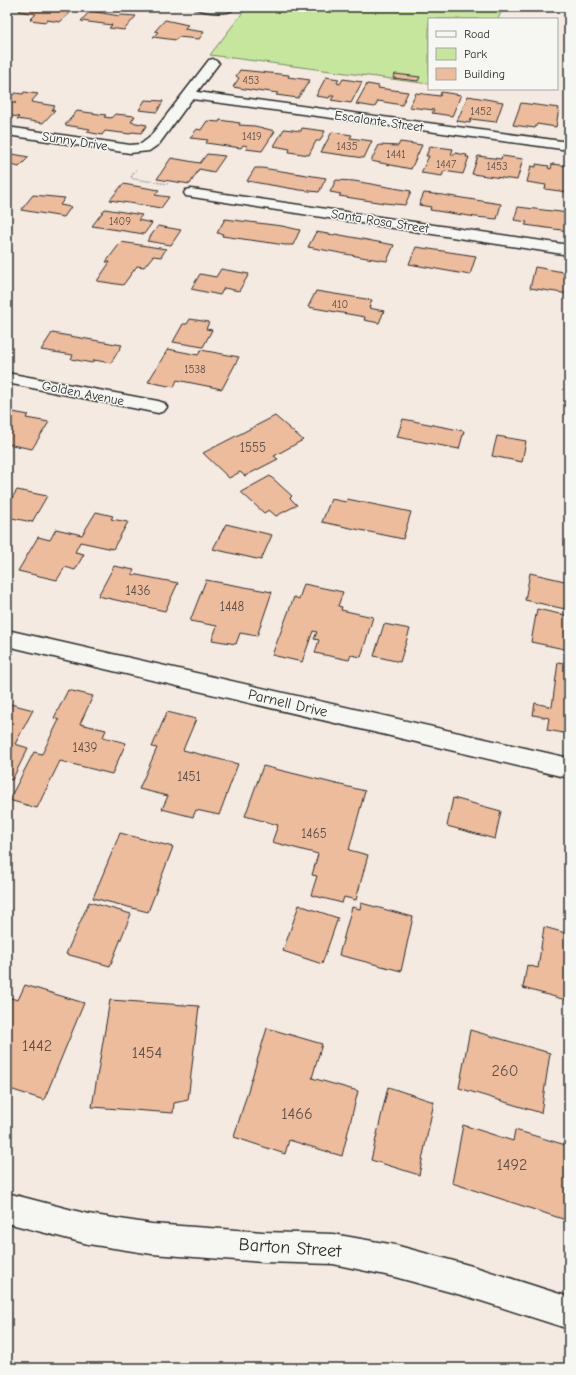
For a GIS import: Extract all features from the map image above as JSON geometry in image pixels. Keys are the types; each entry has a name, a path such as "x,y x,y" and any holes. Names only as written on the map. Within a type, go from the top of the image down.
{"street":[{"path":"200,7 226,10"},
{"path":"144,148 154,141 213,64"},
{"name":"Escalante Street","path":"189,95 569,146"},
{"name":"Sunny Drive","path":"7,131 130,149 144,148"},
{"name":"Santa Rosa Street","path":"191,193 569,250"},
{"name":"Golden Avenue","path":"7,378 158,407"},
{"name":"Parnell Drive","path":"7,638 569,768"},
{"name":"Barton Street","path":"7,1208 88,1229 152,1239 263,1247 333,1249 395,1261 441,1273 569,1313"}],"path":[{"path":"144,148 142,162 132,178 174,185 191,193"}],"green space":[{"path":"247,7 503,7 498,18 428,18 428,84 210,55"}],"building":[{"path":"23,7 52,7 72,11 60,22 47,20 46,22 30,20 36,14 19,11"},
{"path":"90,11 120,16 136,16 124,30 109,28 112,25 81,21"},
{"path":"165,20 188,25 184,29 204,32 199,39 178,37 176,40 153,37 158,32 155,31"},
{"path":"240,70 289,75 288,77 310,80 298,98 276,95 278,93 233,87 239,78 236,76"},
{"path":"395,74 420,77 418,81 393,78"},
{"path":"326,77 339,79 337,83 340,84 343,79 362,82 351,103 331,100 334,96 330,96 329,98 316,96"},
{"path":"367,84 379,86 378,88 408,92 402,105 378,101 375,107 356,104"},
{"path":"24,92 38,94 31,102 55,106 52,110 55,110 43,123 17,119 19,117 12,116 7,121 7,103 16,103 7,101 15,93 23,94"},
{"path":"441,92 461,95 452,116 432,113 434,110 409,107 416,93 440,96"},
{"path":"468,96 503,102 496,122 471,119 470,123 457,121"},
{"path":"145,100 163,101 157,112 139,110"},
{"path":"521,103 559,108 556,127 537,124 535,128 513,125"},
{"path":"77,111 106,115 104,117 111,118 115,114 135,116 131,122 147,125 141,133 132,132 130,134 105,131 102,135 87,132 90,129 65,125"},
{"path":"569,115 569,132 564,132"},
{"path":"220,120 275,131 262,151 246,149 248,146 243,145 241,148 206,143 208,140 190,138 197,129 201,130 207,121 219,122"},
{"path":"302,128 325,131 320,141 316,141 309,155 289,152 290,149 274,146 284,129 301,131"},
{"path":"332,132 352,135 350,138 372,141 364,158 321,152"},
{"path":"400,142 422,145 411,169 371,161 379,145 398,146"},
{"path":"430,146 453,149 451,155 454,155 455,153 467,155 466,157 469,157 463,174 444,171 442,176 421,173 429,156 426,156"},
{"path":"7,153 29,157 19,167 7,164"},
{"path":"207,154 225,156 214,172 199,169 190,184 157,179 171,158 200,163"},
{"path":"478,156 501,159 502,156 523,159 517,180 472,174"},
{"path":"536,164 549,166 548,168 551,169 552,164 569,166 569,182 567,192 545,189 546,185 527,182 531,166 536,167"},
{"path":"255,168 326,178 319,192 300,190 247,181"},
{"path":"336,180 354,181 411,191 405,205 384,203 339,196 341,194 330,192"},
{"path":"123,184 159,190 155,195 169,197 161,208 110,200"},
{"path":"424,193 501,204 497,219 476,217 430,210 431,207 419,205"},
{"path":"33,195 65,198 60,205 71,207 64,217 21,210"},
{"path":"518,207 569,213 569,231 525,225 527,222 514,220"},
{"path":"105,209 142,215 138,220 152,223 144,234 92,226"},
{"path":"225,219 282,226 300,230 293,245 222,236 223,234 217,233"},
{"path":"158,226 181,230 171,245 147,241"},
{"path":"316,232 394,245 387,261 367,258 308,247"},
{"path":"121,242 166,249 161,257 153,256 144,267 137,266 123,285 97,281 110,262 106,262"},
{"path":"416,247 476,256 470,275 409,264"},
{"path":"535,267 569,273 569,294 530,288"},
{"path":"221,269 249,274 239,291 224,288 220,295 191,289 200,274 216,277"},
{"path":"316,291 372,300 369,308 384,311 379,323 364,320 365,317 308,307"},
{"path":"190,319 209,322 206,329 212,330 203,347 173,342 183,324 187,324"},
{"path":"52,333 122,345 111,363 94,360 92,363 71,359 73,355 41,350"},
{"path":"168,349 198,355 201,350 239,357 222,389 177,380 174,387 148,382"},
{"path":"7,411 29,415 26,418 49,422 32,449 7,444"},
{"path":"275,416 303,440 274,456 278,459 245,476 240,472 229,478 203,453"},
{"path":"403,419 464,431 459,449 397,437"},
{"path":"497,436 526,441 522,462 492,456"},
{"path":"270,476 292,496 290,498 297,505 276,516 269,510 264,513 241,492"},
{"path":"17,490 47,496 32,522 7,517 7,506"},
{"path":"331,499 346,502 347,499 411,512 403,539 322,522"},
{"path":"96,512 113,516 111,519 128,522 113,549 80,542 75,552 84,554 75,570 65,567 57,580 18,571 38,537 50,540 56,529 82,535"},
{"path":"226,524 272,535 261,560 213,549"},
{"path":"114,566 134,570 132,574 178,583 165,611 98,596"},
{"path":"530,573 569,582 565,609 525,600"},
{"path":"206,580 272,592 257,636 240,633 236,644 212,640 217,626 190,621"},
{"path":"304,584 343,592 338,606 342,607 341,610 373,617 361,657 351,655 349,660 315,653 319,640 314,639 317,632 313,631 302,662 272,655 294,597 299,599"},
{"path":"537,609 569,616 569,650 531,642"},
{"path":"384,624 410,629 400,662 374,656"},
{"path":"558,662 569,664 569,734 547,730 549,718 533,715 535,703 552,707"},
{"path":"68,690 93,696 80,724 106,730 103,737 126,743 112,774 60,761 37,808 9,800 34,752 42,754 59,720 54,718"},
{"path":"7,703 33,710 15,744 28,748 12,780 7,779"},
{"path":"167,712 196,719 183,750 238,764 219,815 196,810 193,817 162,809 168,796 139,789 157,748 152,747"},
{"path":"263,766 365,791 349,850 368,855 356,900 344,897 342,903 311,895 317,876 312,875 318,854 272,842 278,825 245,816"},
{"path":"453,798 501,811 495,839 447,826"},
{"path":"120,833 173,847 148,912 93,898"},
{"path":"89,902 131,914 110,966 66,954"},
{"path":"361,903 413,917 401,971 339,955 352,907 360,909"},
{"path":"299,905 338,918 322,964 283,951"},
{"path":"544,927 569,934 569,989 566,1000 523,988 527,965 538,968"},
{"path":"25,985 84,1003 44,1100 7,1088 7,997 18,1000"},
{"path":"110,1000 199,1006 188,1100 174,1103 173,1113 92,1107"},
{"path":"267,1028 322,1044 312,1078 358,1091 342,1156 289,1140 285,1154 234,1137"},
{"path":"470,1030 550,1053 541,1113 459,1088"},
{"path":"388,1087 434,1102 419,1175 371,1160"},
{"path":"463,1125 513,1141 515,1130 569,1146 569,1221 452,1183"}]}
